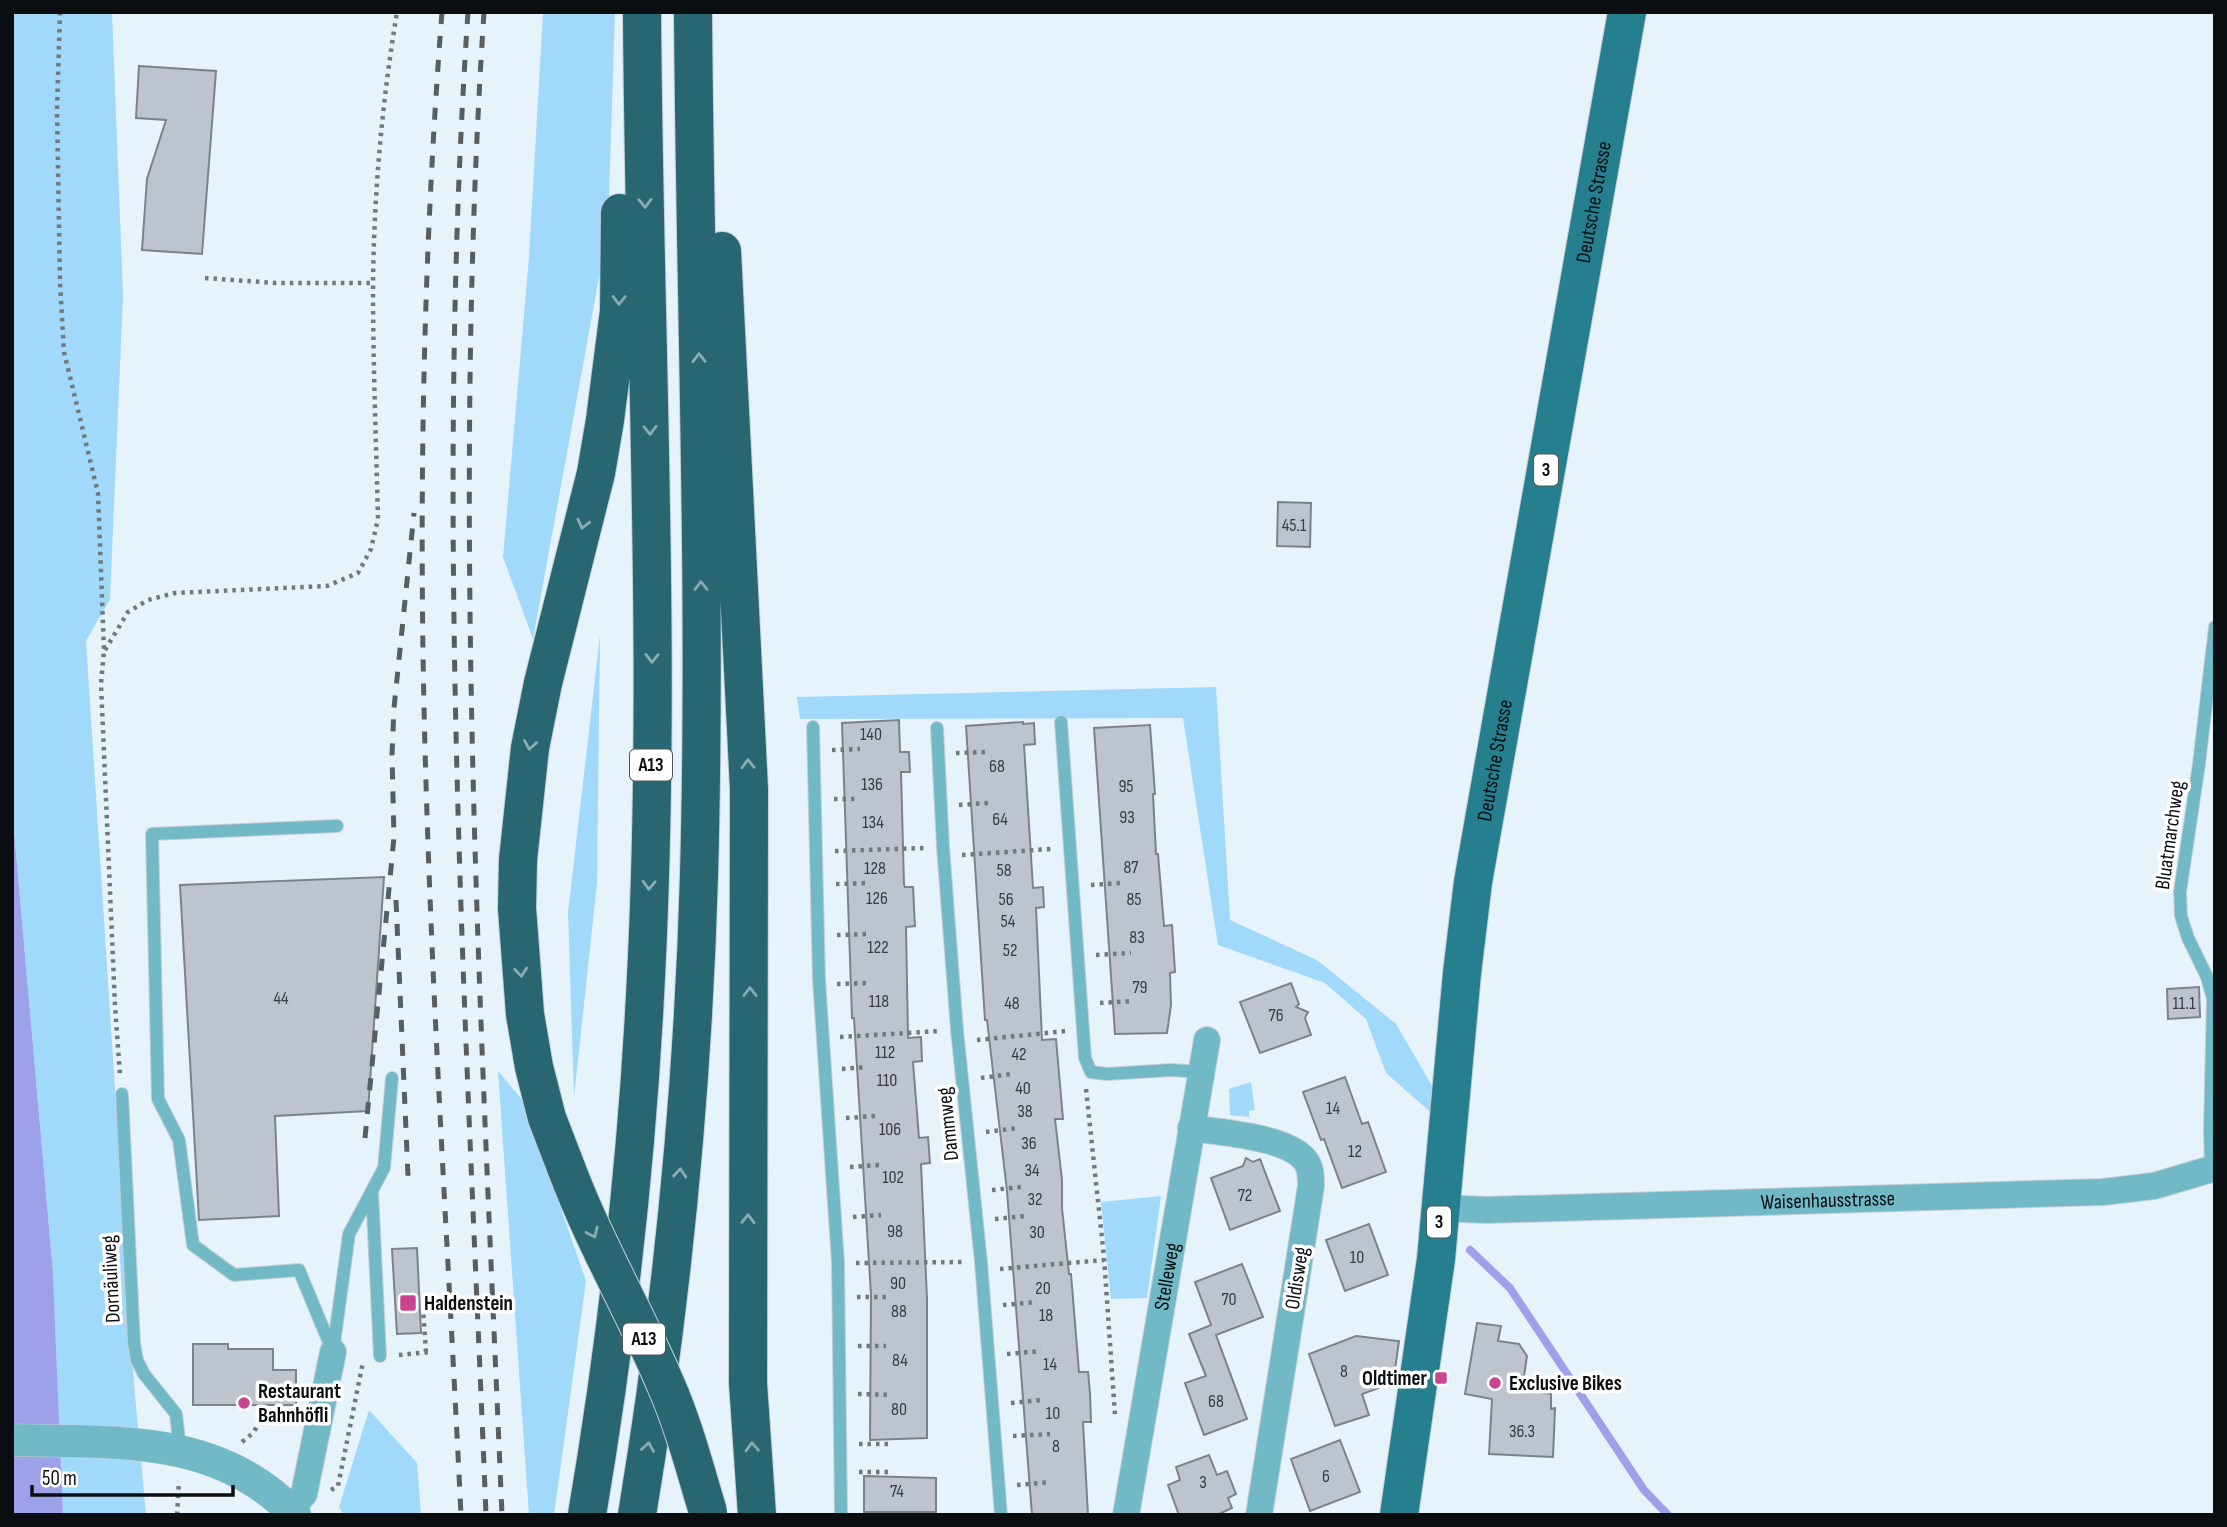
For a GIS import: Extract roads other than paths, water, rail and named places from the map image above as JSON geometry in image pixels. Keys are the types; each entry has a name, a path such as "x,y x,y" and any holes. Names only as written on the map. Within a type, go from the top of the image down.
{"highway":[{"name":"A13","path":"637,12 621,130 619,311 606,419 596,473 546,670 530,748 518,860 518,931 525,1014 534,1067 547,1118 582,1209 665,1382 708,1513"},
{"name":"A13","path":"587,1515 613,1336 630,1188 646,981 653,624 642,12"},
{"name":"A13","path":"637,1515 667,1321 687,1095 699,876 702,598 693,12"},
{"path":"706,12 717,105 749,789 748,1383 757,1515"}],"main road":[{"name":"Deutsche Strasse","path":"1399,1515 1436,1259 1473,882 1627,12"}],"street":[{"name":"Stelleweg","path":"1126,1515 1207,1040"},
{"name":"Oldisweg","path":"1191,1128 1284,1146 1306,1160 1311,1173 1259,1515"},
{"name":"Waisenhausstrasse","path":"1440,1208 1486,1210 2103,1192 2154,1186 2213,1168"},
{"path":"12,1440 145,1444 180,1450 234,1471 258,1484 293,1512 304,1494 333,1352"}],"lane":[{"name":"Bluatmarchweg","path":"2213,1168 2210,1129 2213,999 2207,977 2188,938 2181,916 2180,892 2215,627"},
{"path":"1061,722 1085,1058 1091,1072 1107,1074 1171,1070 1202,1072"},
{"path":"813,727 819,985 838,1264 841,1515"},
{"name":"Dammweg","path":"937,729 943,852 962,1079 982,1266 1001,1515"},
{"path":"333,1352 299,1270 234,1275 193,1245 179,1140 158,1099 152,834 337,825"},
{"path":"333,1352 349,1234 384,1167 392,1078"},
{"name":"Dornäuliweg","path":"122,1094 134,1343 137,1360 144,1374 176,1413 180,1450"},
{"path":"372,1191 380,1356"}],"waterway":[{"path":"1470,1250 1510,1288 1644,1490 1668,1515"}],"railway":[{"path":"442,12 424,360 424,707 430,909 461,1515"},
{"path":"468,12 458,200 453,576 463,951 486,1515"},
{"path":"484,12 474,200 470,576 478,951 502,1515"},
{"path":"365,1138 394,837 394,708 414,513"},
{"path":"396,900 408,1176"}],"place":[{"name":"Haldenstein","path":"408,1303"},
{"name":"Oldtimer","path":"1441,1378"},
{"name":"Exclusive Bikes","path":"1495,1383"},
{"name":"Restaurant Bahnhöfli","path":"244,1403"}]}
